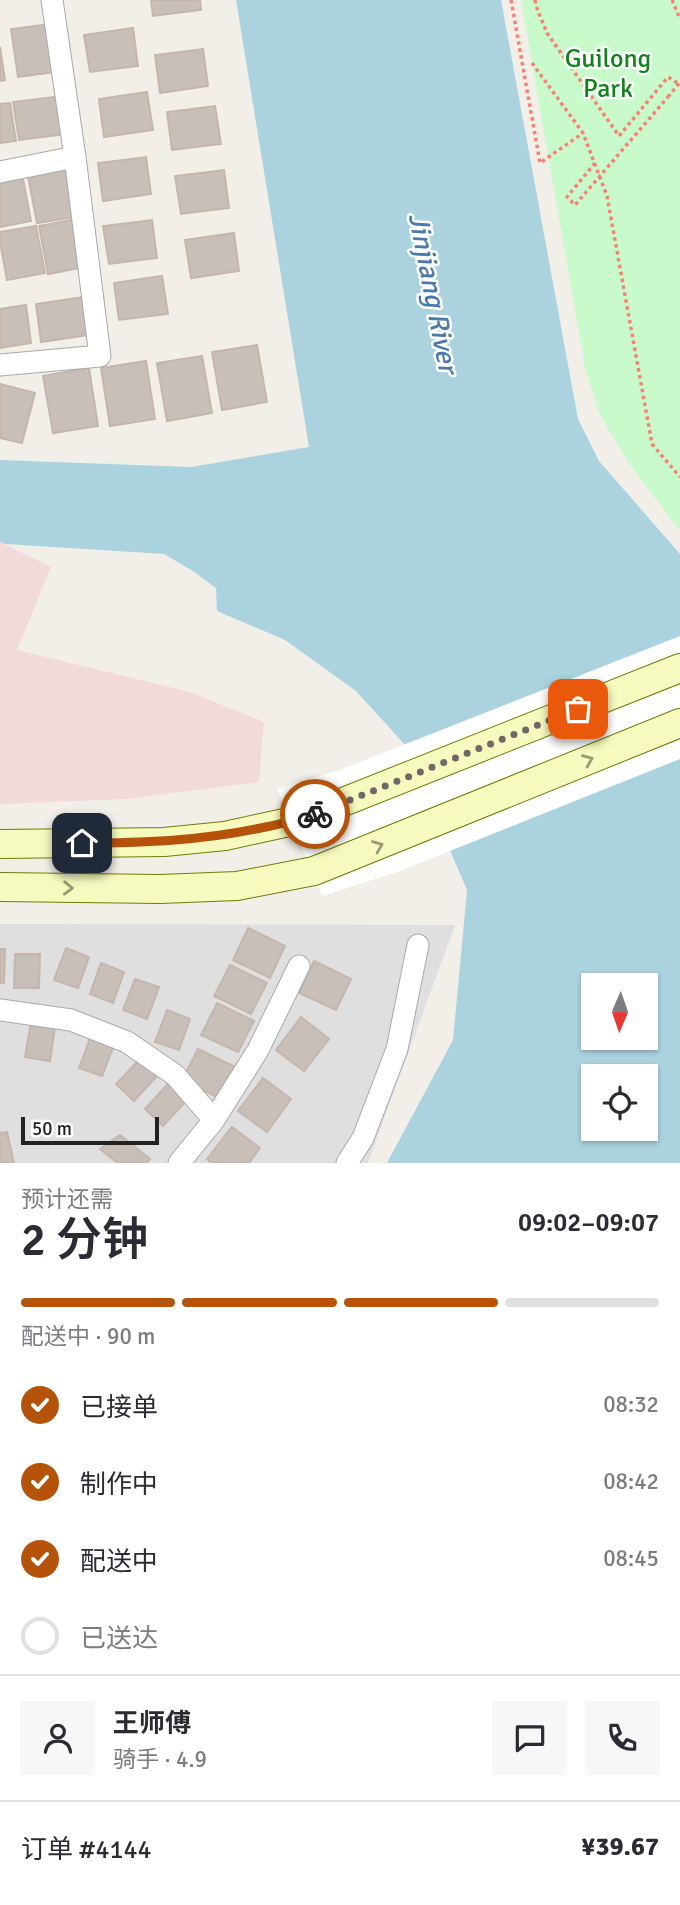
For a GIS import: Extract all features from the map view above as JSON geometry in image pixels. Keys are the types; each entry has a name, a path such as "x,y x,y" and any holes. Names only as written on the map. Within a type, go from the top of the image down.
{"main road":[{"path":"0,844 164,842 225,836 298,820 680,668"},
{"path":"0,887 160,889 237,886 314,871 680,723"}],"street":[{"path":"0,365 100,356 52,0"},
{"path":"0,172 75,157"},
{"path":"347,1163 363,1138 397,1049 418,945"},
{"path":"180,1163 214,1120 258,1050 299,966"},
{"path":"0,1010 71,1020 127,1042 175,1075 214,1120"}],"path":[{"path":"511,0 541,163 583,133"},
{"path":"535,0 547,33 619,136 668,77 679,83 575,205 566,197 595,163"},
{"path":"672,0 680,19"},
{"path":"532,63 583,133 607,196 652,444 680,477"}],"shaded area":[{"path":"0,542 51,567 17,650 190,692 264,722 259,782 126,799 0,804"},
{"path":"0,924 455,925 368,1163 0,1163"}],"green space":[{"name":"Guilong Park","path":"521,0 680,0 680,531 630,465 599,413 585,368"}],"water":[{"name":"Jinjiang River","path":"236,0 501,0 578,419 599,461 680,554 680,1163 387,1163 453,1040 467,890 405,745 356,691 285,640 217,611 216,588 164,554 0,542 0,460 191,467 309,447"}],"pier":[{"path":"680,636 680,759 397,872 322,896 277,789 337,771"}],"building":[{"path":"151,0 200,0 201,10 153,16"},
{"path":"49,24 56,72 18,77 11,29"},
{"path":"133,28 138,66 90,72 84,35"},
{"path":"0,47 5,80 0,81"},
{"path":"203,49 208,86 160,93 155,55"},
{"path":"147,92 153,130 104,137 99,99"},
{"path":"62,96 67,134 19,140 13,102"},
{"path":"10,103 16,141 0,143 0,104"},
{"path":"215,106 221,144 172,150 167,112"},
{"path":"146,157 151,194 103,201 98,163"},
{"path":"66,169 75,217 37,223 28,176"},
{"path":"224,170 229,208 181,214 175,176"},
{"path":"22,174 31,221 0,227 0,177"},
{"path":"77,219 85,267 48,274 39,226"},
{"path":"152,220 157,258 109,264 103,226"},
{"path":"36,226 45,273 7,280 0,232"},
{"path":"234,233 239,271 191,278 185,240"},
{"path":"162,276 168,314 119,320 114,283"},
{"path":"84,297 89,335 41,342 36,304"},
{"path":"26,305 31,343 0,348 0,309"},
{"path":"257,345 267,402 222,410 212,352"},
{"path":"202,356 212,413 167,421 157,363"},
{"path":"146,361 155,419 110,426 101,368"},
{"path":"89,368 98,426 53,433 43,376"},
{"path":"0,384 35,393 22,443 0,438"},
{"path":"248,928 285,946 270,978 233,960"},
{"path":"66,948 89,957 78,988 54,980"},
{"path":"0,949 5,949 4,983 0,983"},
{"path":"15,954 40,954 39,988 14,988"},
{"path":"314,961 351,979 336,1010 299,993"},
{"path":"101,963 124,972 113,1003 90,994"},
{"path":"230,965 267,983 251,1014 214,996"},
{"path":"135,979 159,987 147,1019 123,1010"},
{"path":"217,1003 254,1021 238,1052 201,1035"},
{"path":"167,1010 190,1019 179,1050 155,1042"},
{"path":"301,1017 329,1039 304,1071 276,1050"},
{"path":"31,1023 55,1027 50,1061 25,1057"},
{"path":"91,1036 114,1045 102,1076 79,1068"},
{"path":"198,1049 235,1067 219,1098 182,1080"},
{"path":"139,1060 157,1076 134,1101 116,1084"},
{"path":"263,1078 291,1099 267,1132 238,1111"},
{"path":"168,1084 186,1101 163,1126 145,1109"},
{"path":"232,1127 260,1148 249,1163 212,1163 207,1159"},
{"path":"7,1132 14,1163 0,1163 0,1133"},
{"path":"120,1135 150,1159 147,1163 118,1163 100,1149"}],"way so far":[{"path":"315,814 578,709"}],"route":[{"path":"82,843 164,842 225,836 315,814"}]}
